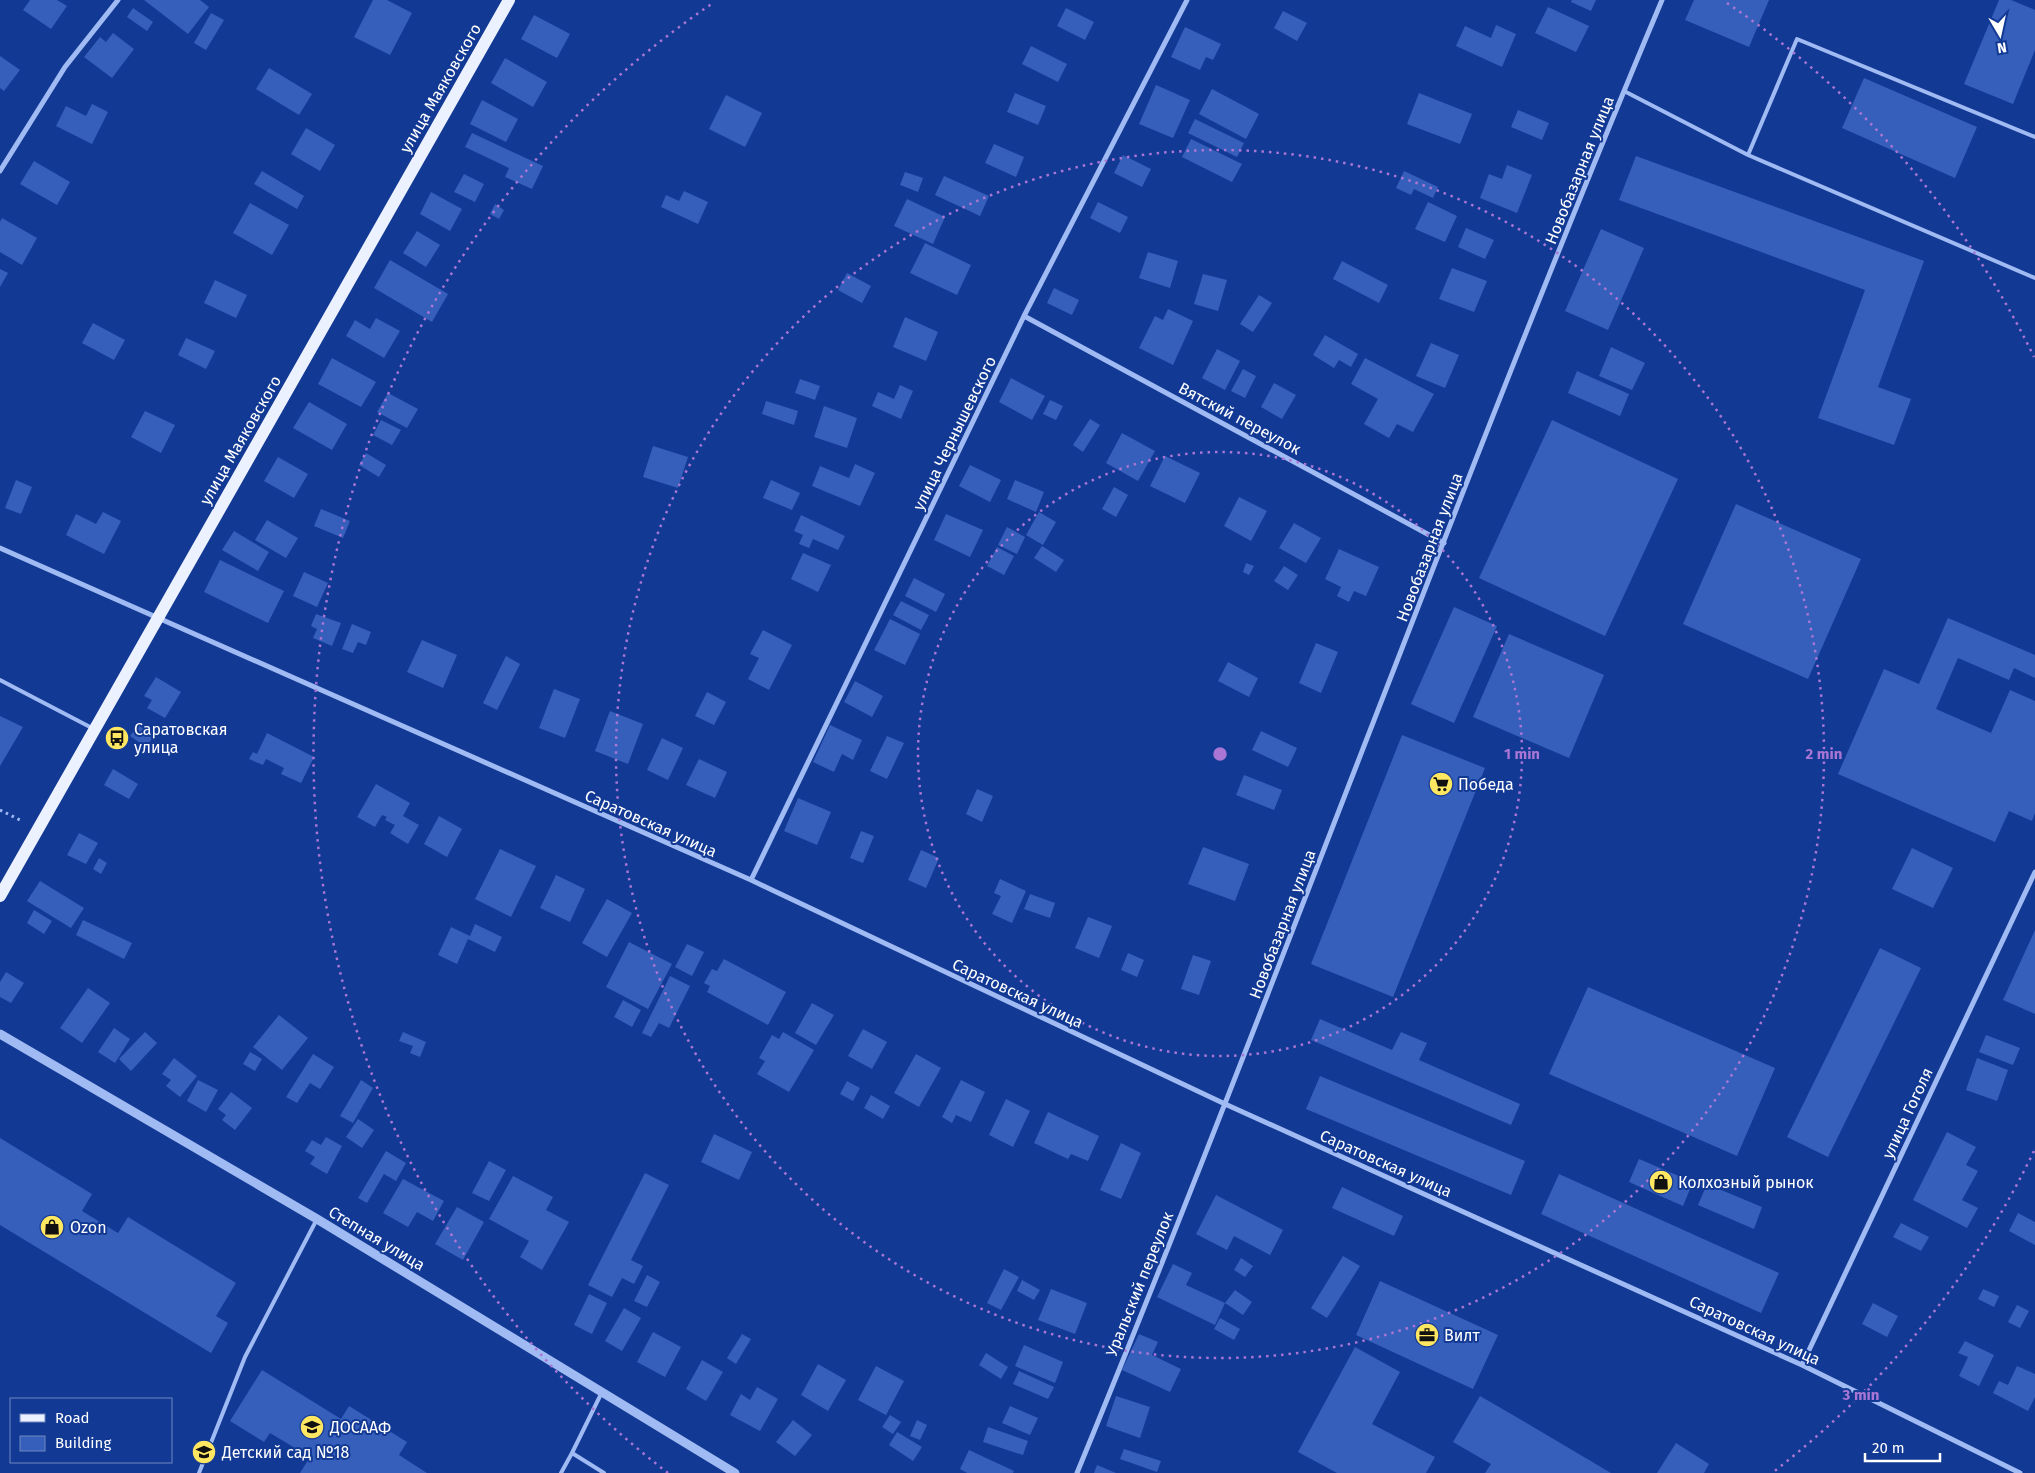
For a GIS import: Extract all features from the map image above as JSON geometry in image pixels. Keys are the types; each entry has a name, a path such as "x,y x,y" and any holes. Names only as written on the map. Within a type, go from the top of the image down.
{"main road":[{"name":"улица Маяковского","path":"0,896 509,0"}],"street":[{"path":"0,170 65,67 118,0"},
{"name":"улица Чернышевского","path":"751,880 1024,316 1187,0"},
{"name":"Новобазарная улица","path":"1225,1104 1444,543 1662,0"},
{"name":"Вятский переулок","path":"1024,316 1444,543"},
{"name":"Саратовская улица","path":"0,548 751,880 1225,1104 1802,1365 2020,1473"},
{"name":"улица Гоголя","path":"1802,1365 2035,872"},
{"name":"Степная улица","path":"0,1034 317,1219 734,1473"},
{"name":"Уральский переулок","path":"1076,1473 1225,1104"}],"lane":[{"path":"1748,155 1797,39 2035,137"},
{"path":"1624,91 1748,155 2035,278"},
{"path":"0,680 94,729"},
{"path":"200,1473 245,1358 317,1219"},
{"path":"561,1473 602,1392"},
{"path":"572,1453 604,1473"}],"path":[{"path":"0,810 37,830"}],"building":[{"path":"30,0 57,0 67,6 51,29 23,10"},
{"path":"144,0 200,0 209,7 188,34"},
{"path":"373,0 387,0 412,13 390,55 354,37"},
{"path":"1572,0 1596,0 1591,11 1571,2"},
{"path":"1694,0 1769,0 1749,47 1685,20"},
{"path":"1999,0 2011,0 2035,10 2035,50 2013,104 1964,84"},
{"path":"1548,7 1589,26 1576,52 1535,33"},
{"path":"133,8 153,22 147,31 127,17"},
{"path":"1066,8 1094,22 1085,40 1057,26"},
{"path":"1283,11 1307,23 1297,41 1274,28"},
{"path":"211,13 224,20 206,50 194,43"},
{"path":"534,15 570,34 557,58 521,39"},
{"path":"1496,25 1516,34 1502,67 1456,46 1465,26 1491,38"},
{"path":"1185,27 1221,44 1213,60 1206,57 1200,70 1171,57"},
{"path":"113,33 134,49 112,78 84,57 100,37 106,42"},
{"path":"1031,46 1067,64 1058,82 1022,64"},
{"path":"0,56 20,70 4,91 0,88"},
{"path":"505,58 547,82 533,107 491,83"},
{"path":"269,68 312,94 299,115 256,89"},
{"path":"1864,78 1977,127 1955,178 1842,128"},
{"path":"1156,85 1190,100 1173,138 1139,124"},
{"path":"1212,89 1259,114 1246,139 1199,114"},
{"path":"1015,93 1046,106 1038,125 1007,112"},
{"path":"1419,93 1472,114 1460,144 1407,124"},
{"path":"726,95 762,113 745,147 709,129"},
{"path":"482,100 518,119 506,142 470,124"},
{"path":"92,104 108,112 92,144 56,126 66,106 86,116"},
{"path":"1518,110 1549,123 1542,140 1511,127"},
{"path":"1195,119 1244,143 1237,157 1188,133"},
{"path":"306,128 335,145 320,171 291,154"},
{"path":"472,133 543,166 532,189 505,177 509,168 465,147"},
{"path":"1191,139 1242,164 1232,182 1182,157"},
{"path":"994,144 1024,157 1016,177 985,163"},
{"path":"1123,155 1151,169 1142,187 1114,173"},
{"path":"1636,156 1924,261 1878,387 1911,399 1894,445 1818,418 1865,290 1619,200"},
{"path":"34,161 70,182 57,205 20,184"},
{"path":"1507,165 1532,175 1517,213 1480,198 1489,174 1502,179"},
{"path":"262,171 304,196 297,209 254,184"},
{"path":"1404,171 1438,187 1433,198 1414,189 1411,195 1396,188"},
{"path":"905,172 923,178 918,192 900,185"},
{"path":"464,174 484,184 475,202 454,192"},
{"path":"944,176 989,196 980,216 935,195"},
{"path":"684,191 708,202 698,224 661,207 666,195 679,201"},
{"path":"431,192 462,209 450,231 420,214"},
{"path":"907,199 945,217 933,244 894,226"},
{"path":"1098,202 1128,217 1120,233 1090,218"},
{"path":"1428,202 1457,216 1445,242 1415,229"},
{"path":"250,203 289,225 272,255 233,233"},
{"path":"495,204 504,210 499,219 490,214"},
{"path":"2,218 37,238 22,265 0,252 0,222"},
{"path":"1466,228 1494,240 1485,259 1458,247"},
{"path":"1601,229 1644,248 1608,330 1565,311"},
{"path":"417,231 440,245 426,267 403,253"},
{"path":"925,243 971,265 957,295 910,273"},
{"path":"1148,252 1178,261 1170,288 1139,278"},
{"path":"390,260 448,294 432,322 374,288"},
{"path":"1342,261 1388,285 1379,303 1333,279"},
{"path":"1452,268 1487,281 1474,312 1439,299"},
{"path":"0,269 8,273 0,287"},
{"path":"847,273 871,286 862,303 838,290"},
{"path":"1203,274 1227,280 1218,311 1194,304"},
{"path":"215,280 247,295 236,318 204,303"},
{"path":"1054,288 1079,300 1072,315 1047,303"},
{"path":"1259,295 1272,303 1253,332 1240,324"},
{"path":"1168,309 1193,321 1173,365 1139,348 1155,316 1163,320"},
{"path":"905,317 938,332 926,361 893,347"},
{"path":"376,318 400,331 384,358 346,336 355,320 370,329"},
{"path":"93,323 125,340 114,360 82,343"},
{"path":"1325,335 1358,354 1351,367 1339,360 1334,368 1313,355"},
{"path":"186,338 215,351 206,369 178,355"},
{"path":"1431,343 1459,355 1445,388 1416,376"},
{"path":"1611,347 1645,363 1632,390 1599,376"},
{"path":"1217,349 1240,361 1225,390 1202,378"},
{"path":"332,358 376,382 361,407 318,384"},
{"path":"1365,358 1434,394 1413,432 1397,424 1389,438 1364,424 1378,399 1351,384"},
{"path":"1243,369 1256,376 1245,398 1231,391"},
{"path":"1577,371 1629,394 1620,416 1568,393"},
{"path":"1011,378 1045,396 1032,420 999,402"},
{"path":"800,379 820,386 815,400 795,393"},
{"path":"1274,383 1296,395 1282,419 1261,407"},
{"path":"900,385 913,391 901,419 872,406 878,392 894,399"},
{"path":"388,393 418,409 407,428 377,412"},
{"path":"1050,400 1063,406 1056,420 1043,414"},
{"path":"766,401 798,411 794,425 762,414"},
{"path":"309,402 347,424 332,450 293,428"},
{"path":"824,406 857,418 847,448 814,437"},
{"path":"145,411 175,425 161,453 131,437"},
{"path":"1090,419 1100,425 1083,452 1073,445"},
{"path":"381,420 401,430 392,445 373,435"},
{"path":"1552,420 1678,479 1605,636 1479,578"},
{"path":"1122,433 1155,451 1138,481 1106,463"},
{"path":"653,446 688,457 678,488 643,477"},
{"path":"366,453 386,465 379,477 359,465"},
{"path":"1165,456 1200,473 1185,503 1150,486"},
{"path":"278,457 308,474 294,498 264,481"},
{"path":"855,464 875,473 860,506 812,486 820,466 849,478"},
{"path":"970,465 1001,480 990,502 959,486"},
{"path":"16,480 32,487 21,514 5,508"},
{"path":"771,480 800,493 792,510 763,498"},
{"path":"1015,480 1044,492 1036,512 1007,499"},
{"path":"1114,487 1128,495 1116,517 1102,509"},
{"path":"1239,497 1267,511 1251,541 1224,526"},
{"path":"1736,504 1861,559 1808,679 1683,624"},
{"path":"321,509 350,521 343,538 314,526"},
{"path":"103,512 121,521 104,554 66,535 76,514 96,524"},
{"path":"1039,512 1056,522 1043,545 1026,535"},
{"path":"946,514 983,530 970,557 934,540"},
{"path":"801,515 845,536 838,550 813,539 809,548 799,544 803,535 794,531"},
{"path":"267,520 298,538 286,558 255,540"},
{"path":"1294,523 1321,538 1306,563 1279,548"},
{"path":"1007,527 1025,537 1017,554 998,545"},
{"path":"234,531 269,552 258,571 222,550"},
{"path":"1042,546 1064,560 1056,572 1034,558"},
{"path":"997,547 1014,556 1004,575 987,566"},
{"path":"1339,549 1379,567 1366,596 1354,591 1349,602 1337,596 1341,587 1325,579"},
{"path":"803,553 831,565 818,592 791,579"},
{"path":"220,560 284,591 268,623 204,592"},
{"path":"1246,563 1254,566 1249,575 1243,572"},
{"path":"1284,566 1298,575 1288,590 1274,581"},
{"path":"304,572 328,583 317,607 293,596"},
{"path":"914,578 945,594 936,612 905,596"},
{"path":"901,601 929,615 921,630 893,615"},
{"path":"1454,607 1497,626 1454,723 1411,704"},
{"path":"316,614 341,623 332,646 313,638 317,629 311,626"},
{"path":"1948,618 2035,655 2035,678 2014,668 2009,680 1958,658 1936,709 1991,733 2010,690 2035,701 2035,813 2032,821 2009,811 1995,842 1838,774 1884,669 1919,684"},
{"path":"890,619 920,634 905,665 874,650"},
{"path":"352,624 371,632 366,645 358,642 353,653 342,649"},
{"path":"763,630 792,645 769,690 748,679 759,658 750,654"},
{"path":"1509,634 1604,675 1569,758 1473,717"},
{"path":"422,640 457,655 443,688 407,672"},
{"path":"1316,643 1338,652 1321,693 1299,683"},
{"path":"506,656 520,664 497,710 483,703"},
{"path":"1228,662 1258,678 1249,697 1218,681"},
{"path":"156,677 181,692 165,718 147,708 152,700 144,696"},
{"path":"855,681 883,696 872,717 844,702"},
{"path":"554,689 580,699 565,738 539,728"},
{"path":"707,692 726,702 714,725 695,716"},
{"path":"610,711 643,724 628,764 595,751"},
{"path":"0,716 23,727 0,766"},
{"path":"138,725 154,736 146,747 130,736"},
{"path":"830,725 862,740 853,760 842,754 834,772 813,762"},
{"path":"1261,731 1297,748 1288,767 1252,750"},
{"path":"267,733 314,757 301,783 281,774 284,768 266,759 263,765 249,759 253,752 257,754"},
{"path":"1402,735 1485,768 1393,997 1311,964"},
{"path":"887,736 904,743 887,779 870,771"},
{"path":"662,738 683,748 668,780 647,770"},
{"path":"699,759 727,772 715,798 686,785"},
{"path":"113,769 138,784 129,799 104,785"},
{"path":"1244,775 1282,790 1274,810 1236,795"},
{"path":"376,784 410,803 403,816 419,825 408,844 390,833 395,825 385,820 387,817 382,815 375,827 357,817"},
{"path":"977,789 993,796 982,822 966,814"},
{"path":"798,798 831,812 817,845 784,831"},
{"path":"439,816 462,829 447,857 424,844"},
{"path":"861,831 874,836 863,863 850,858"},
{"path":"79,833 98,843 86,864 67,855"},
{"path":"1203,847 1249,864 1235,901 1188,884"},
{"path":"1912,848 1953,868 1933,908 1892,889"},
{"path":"500,849 536,866 511,917 475,899"},
{"path":"921,850 939,858 926,888 908,880"},
{"path":"99,858 107,863 101,874 93,869"},
{"path":"556,875 585,889 570,922 540,908"},
{"path":"1000,879 1026,891 1012,923 992,914 1001,896 994,893"},
{"path":"40,881 84,908 71,928 27,901"},
{"path":"1030,894 1055,903 1050,918 1024,909"},
{"path":"607,899 632,913 607,957 582,943"},
{"path":"34,910 52,921 44,934 27,923"},
{"path":"1088,917 1112,926 1099,958 1075,948"},
{"path":"83,920 132,943 124,959 76,935"},
{"path":"475,924 502,937 495,952 468,939 457,964 438,955 451,927 470,936"},
{"path":"2035,930 2035,1014 2003,1000"},
{"path":"629,942 672,964 648,1009 606,987"},
{"path":"687,944 704,952 692,976 675,967"},
{"path":"1880,948 1921,968 1828,1157 1787,1137"},
{"path":"1128,953 1144,960 1137,977 1121,970"},
{"path":"1193,955 1211,961 1199,995 1181,989"},
{"path":"724,959 786,992 768,1025 707,992 710,986 704,983 712,969 717,971"},
{"path":"6,972 24,983 11,1003 0,997 0,982"},
{"path":"670,976 690,986 669,1028 659,1023 651,1037 642,1033"},
{"path":"1588,987 1775,1068 1737,1156 1549,1074"},
{"path":"88,988 110,1003 82,1043 60,1028"},
{"path":"623,1000 641,1010 632,1027 614,1017"},
{"path":"812,1003 834,1015 816,1045 795,1033"},
{"path":"279,1015 308,1038 282,1070 253,1047"},
{"path":"1320,1019 1392,1050 1401,1032 1427,1043 1419,1060 1520,1104 1511,1125 1311,1040"},
{"path":"114,1028 130,1039 115,1063 98,1052"},
{"path":"863,1029 887,1042 872,1069 848,1056"},
{"path":"145,1032 157,1043 131,1071 119,1059"},
{"path":"403,1032 426,1042 420,1057 410,1053 413,1046 399,1041"},
{"path":"783,1032 814,1050 789,1092 757,1074 765,1061 759,1058 772,1035 779,1039"},
{"path":"1986,1035 2020,1048 2013,1065 1979,1052"},
{"path":"250,1052 262,1059 255,1071 243,1064"},
{"path":"313,1054 334,1067 320,1089 310,1083 297,1103 286,1097"},
{"path":"916,1054 941,1068 919,1107 894,1093"},
{"path":"174,1058 197,1076 180,1097 166,1086 171,1080 162,1074"},
{"path":"1977,1058 2008,1070 1997,1101 1966,1090"},
{"path":"1320,1076 1525,1161 1511,1195 1306,1109"},
{"path":"198,1080 218,1090 206,1112 187,1101"},
{"path":"361,1080 373,1088 353,1123 340,1116"},
{"path":"961,1080 985,1092 971,1122 956,1115 952,1123 942,1117"},
{"path":"847,1081 860,1088 853,1101 840,1094"},
{"path":"231,1092 252,1108 235,1130 222,1120 226,1115 218,1109"},
{"path":"871,1095 890,1106 883,1119 864,1108"},
{"path":"1006,1099 1030,1111 1013,1147 989,1135"},
{"path":"1048,1112 1099,1136 1088,1161 1071,1154 1068,1159 1034,1143"},
{"path":"358,1119 374,1130 362,1148 346,1137"},
{"path":"1947,1132 1976,1147 1966,1165 1978,1171 1962,1200 1978,1208 1967,1228 1913,1200"},
{"path":"714,1134 752,1152 739,1180 701,1162"},
{"path":"326,1137 342,1146 327,1174 310,1164 315,1157 305,1151 312,1140 321,1145"},
{"path":"0,1138 92,1194 82,1211 118,1233 128,1217 236,1283 216,1316 228,1323 211,1353 0,1225"},
{"path":"1121,1143 1141,1153 1121,1199 1100,1190"},
{"path":"386,1151 406,1163 396,1181 384,1174 367,1203 358,1198"},
{"name":"Колхозный рынок","path":"1639,1159 1693,1182 1683,1206 1629,1182"},
{"path":"489,1161 506,1170 489,1201 472,1193"},
{"path":"645,1173 669,1185 631,1260 643,1266 634,1284 622,1278 612,1297 588,1285"},
{"path":"1559,1174 1779,1273 1761,1313 1541,1214"},
{"path":"513,1176 553,1197 546,1210 569,1222 542,1270 520,1257 529,1241 489,1219"},
{"path":"403,1179 444,1201 433,1221 417,1212 408,1227 383,1213"},
{"path":"1707,1184 1762,1207 1754,1229 1698,1205"},
{"path":"1342,1187 1403,1216 1394,1236 1332,1208"},
{"path":"1216,1195 1283,1230 1270,1255 1234,1236 1227,1250 1196,1234"},
{"path":"457,1207 484,1222 463,1260 435,1244"},
{"path":"2018,1213 2035,1222 2035,1245 2009,1231"},
{"path":"1901,1223 1929,1237 1921,1251 1893,1237"},
{"path":"1343,1256 1360,1266 1327,1318 1311,1308"},
{"path":"1241,1258 1253,1266 1245,1277 1234,1270"},
{"path":"1173,1264 1192,1273 1186,1285 1225,1303 1215,1325 1157,1297"},
{"path":"1004,1269 1019,1277 1001,1310 987,1303"},
{"path":"647,1275 660,1282 647,1307 634,1301"},
{"path":"1022,1280 1040,1290 1034,1300 1017,1291"},
{"name":"Вилт","path":"1380,1281 1498,1335 1473,1389 1356,1335"},
{"path":"1051,1289 1087,1303 1075,1334 1038,1320"},
{"path":"1983,1289 1999,1296 1994,1307 1978,1299"},
{"path":"1235,1290 1252,1302 1243,1315 1225,1303"},
{"path":"589,1294 607,1303 592,1334 574,1325"},
{"path":"1873,1303 1898,1316 1887,1337 1862,1324"},
{"path":"2017,1305 2029,1311 2020,1328 2008,1322"},
{"path":"624,1308 641,1318 622,1351 605,1341"},
{"path":"1220,1318 1240,1329 1234,1340 1214,1329"},
{"path":"653,1332 681,1347 665,1377 637,1362"},
{"path":"742,1334 751,1339 736,1364 727,1358"},
{"path":"1139,1334 1158,1342 1152,1355 1181,1369 1170,1392 1122,1370"},
{"path":"1965,1341 1994,1355 1979,1386 1959,1376 1968,1357 1958,1353"},
{"path":"1024,1345 1063,1362 1055,1383 1015,1366"},
{"path":"1355,1347 1400,1372 1372,1424 1435,1457 1426,1473 1337,1473 1298,1452"},
{"path":"986,1353 1008,1367 1001,1379 979,1365"},
{"path":"702,1360 723,1372 706,1401 686,1389"},
{"path":"818,1364 846,1380 828,1411 801,1395"},
{"path":"876,1366 904,1381 886,1415 858,1400"},
{"path":"2017,1366 2035,1374 2035,1397 2028,1411 1993,1393 1999,1381 2008,1385"},
{"name":"ДОСААФ","path":"262,1370 341,1419 349,1406 407,1442 399,1455 427,1473 300,1473 310,1457 270,1433 264,1442 230,1421"},
{"path":"1019,1371 1054,1387 1048,1399 1013,1384"},
{"path":"757,1387 778,1399 760,1431 730,1415 741,1394 750,1400"},
{"path":"1116,1396 1150,1407 1140,1438 1106,1426"},
{"path":"1480,1396 1611,1473 1485,1473 1491,1464 1453,1442"},
{"path":"1010,1406 1038,1418 1030,1435 1002,1423"},
{"path":"890,1415 901,1422 893,1434 882,1427"},
{"path":"793,1420 812,1435 795,1456 776,1442"},
{"path":"917,1420 927,1425 920,1440 910,1436"},
{"path":"988,1427 1028,1441 1023,1455 983,1442"},
{"path":"897,1432 922,1447 913,1461 889,1445"},
{"path":"1676,1443 1709,1464 1704,1473 1657,1473"},
{"path":"1124,1449 1161,1461 1157,1472 1120,1459"},
{"path":"969,1450 1014,1471 1013,1473 967,1473 960,1469"},
{"path":"1097,1465 1116,1473 1094,1473"}],"place":[{"name":"Саратовская улица","path":"117,738"},
{"name":"Победа","path":"1441,784"},
{"name":"Колхозный рынок","path":"1661,1182"},
{"name":"Ozon","path":"52,1227"},
{"name":"Вилт","path":"1427,1335"},
{"name":"ДОСААФ","path":"312,1427"},
{"name":"Детский сад №18","path":"204,1452"}]}
